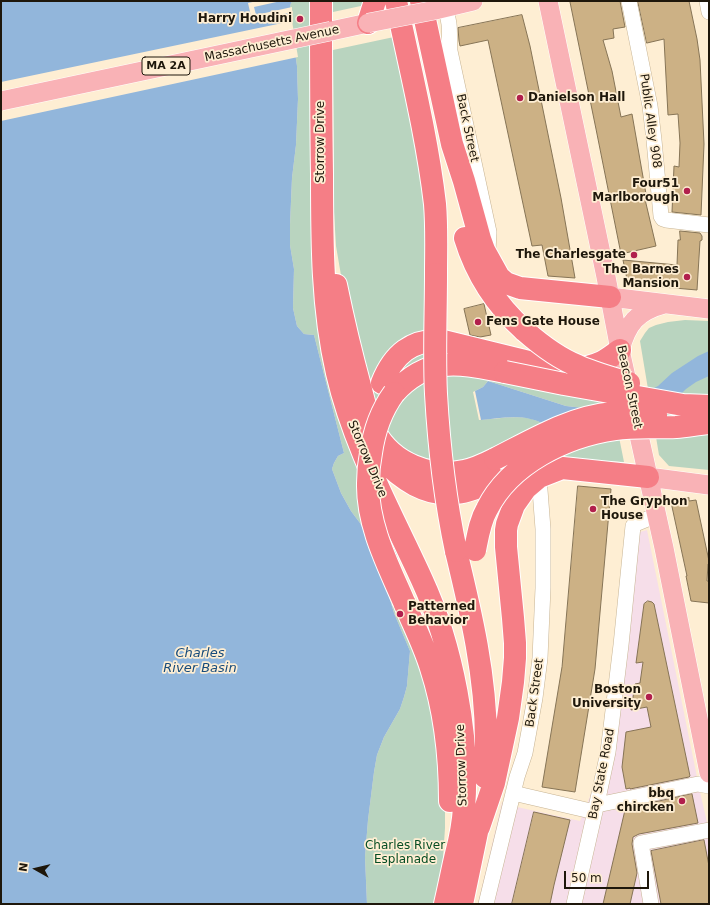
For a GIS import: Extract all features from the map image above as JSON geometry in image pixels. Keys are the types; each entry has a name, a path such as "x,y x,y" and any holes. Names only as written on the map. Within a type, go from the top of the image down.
{"highway":[{"name":"Storrow Drive","path":"321,1 323,273 327,318 333,355 346,407 373,478 423,582 435,613 455,685 463,744 465,796 451,901"},
{"path":"368,23 376,1"},
{"path":"396,1 432,180 436,221 436,393 446,499 466,550"},
{"path":"436,5 460,219 470,253 490,291 505,310 525,331 552,352 579,367 605,376 709,405"},
{"path":"452,144 464,181 477,232 487,256 499,277 504,282 510,286 520,288 610,297"},
{"path":"322,219 349,342 363,398 372,425 388,450 406,462 423,470 441,473 464,472 480,467 563,425 601,414 620,412 638,413 709,422"},
{"path":"451,901 449,828 450,775 445,723 431,666 376,533 369,500 368,484 371,452 388,388 388,368 404,351 417,344 431,341 443,341 561,369 588,367 600,363 620,350"},
{"path":"388,388 401,386 413,376 426,370 438,366 454,364 683,405 709,405"},
{"path":"466,550 478,534 481,522 487,509 494,496 503,485 528,463 553,448 578,438 612,429 631,427 677,427 709,422"},
{"path":"372,425 376,445 380,454 389,465 403,477 433,492 452,493 469,491 522,470 546,466 648,477"},
{"path":"479,827 494,783 508,718 513,682 515,643 506,547 506,530 510,516 518,499 526,488 539,477 562,468"},
{"name":"Storrow Drive","path":"451,901 479,827 484,790 486,740 482,684 477,647 471,620 466,550"}],"main road":[{"name":"Massachusetts Avenue","path":"1,102 368,23 436,5 473,1"},
{"name":"Beacon Street","path":"548,1 620,350 657,515 709,773"},
{"path":"610,297 709,309"},
{"path":"620,350 625,335 631,324 642,313 664,304"},
{"path":"648,477 709,484"}],"street":[{"name":"Public Alley 908","path":"629,1 650,106 661,216 666,220 709,225"},
{"path":"707,1 709,12"},
{"name":"Back Street","path":"436,5 449,25 450,51 489,232 487,256"},
{"name":"Back Street","path":"486,904 517,777 529,736 540,658 543,544 539,477"},
{"name":"Bay State Road","path":"574,904 608,752 634,526 635,524 657,515"},
{"path":"513,793 596,809 698,784 709,786"},
{"path":"651,904 641,844 709,830"}],"shaded area":[{"name":"Boston University","path":"647,530 709,831 709,904 478,904 502,802 517,807 580,821 608,752 633,534"}],"green space":[{"name":"Charles River Esplanade","path":"293,1 312,1 321,329 388,536 396,550 427,677 445,793 443,858 437,904 367,904 365,857 374,772 377,755 384,737 400,709 404,697 407,686 410,651 394,613 389,596 389,589 370,542 341,493 332,469 338,456 344,453 314,335 304,334 297,326 293,308 294,269 290,245 290,225 298,99 297,66 290,17 290,7"},
{"path":"333,1 384,1 333,12"},
{"path":"394,37 416,140 444,347 606,399 606,403 584,408 566,406 488,381 483,387 473,392 479,420 521,417 538,421 545,425 617,427 624,462 561,459 458,467 421,462 385,435 349,322 336,246 334,212 333,50"},
{"path":"685,320 709,321 709,470 669,466 659,455 640,341 649,328 668,322"}],"water":[{"name":"Charles River Basin","path":"1,1 293,1 290,7 290,17 297,66 298,99 290,225 290,245 294,269 293,308 297,326 304,334 314,335 344,453 338,456 332,469 341,493 370,542 389,589 389,596 394,613 410,651 407,686 404,697 400,709 384,737 377,755 374,772 365,857 367,904 1,904"},
{"path":"709,351 709,376 686,389 666,409 545,425 538,421 514,417 481,420 475,391 483,387 488,381 566,406 584,408 593,407 648,391 658,386 672,373 698,356"}],"pier":[{"path":"257,1 281,1 254,7 256,15 292,7 292,12 252,21 248,3"},
{"path":"292,21 298,57 1,121 1,82"}],"building":[{"path":"620,1 625,27 613,29 614,38 603,40 612,71 621,117 632,114 646,194 644,195 656,246 621,254 570,2"},
{"path":"638,1 689,1 700,60 704,144 701,215 672,212 674,166 679,167 680,143 678,114 668,115 664,39 647,43"},
{"path":"522,15 530,46 561,198 575,278 548,276 542,245 532,246 488,40 460,46 458,28"},
{"path":"680,231 700,233 702,236 702,240 700,241 697,290 628,284 623,260 677,265 678,240 680,240"},
{"name":"Fens Gate House","path":"484,304 491,335 480,337 470,335 464,309"},
{"path":"578,486 611,489 595,669 575,792 542,787 562,667"},
{"path":"689,498 689,501 696,500 709,561 707,581 709,581 709,603 691,601 671,502"},
{"path":"648,601 654,604 690,776 626,789 622,767 626,732 651,727 647,707 631,710 635,684 640,683 643,662 636,663 644,604"},
{"path":"692,794 698,823 639,834 633,837 632,844 637,873 630,904 603,904 625,810 634,810 634,807"},
{"path":"534,812 570,820 550,904 512,904"},
{"path":"704,840 709,866 709,904 661,904 651,851"}],"place":[{"name":"Harry Houdini","path":"300,19"},
{"name":"Danielson Hall","path":"520,98"},
{"name":"Four51 Marlborough","path":"687,191"},
{"name":"The Charlesgate","path":"634,255"},
{"name":"The Barnes Mansion","path":"687,277"},
{"name":"Fens Gate House","path":"478,322"},
{"name":"The Gryphon House","path":"593,509"},
{"name":"Patterned Behavior","path":"400,614"},
{"name":"Boston University","path":"649,697"},
{"name":"bbq chircken","path":"682,801"}]}
